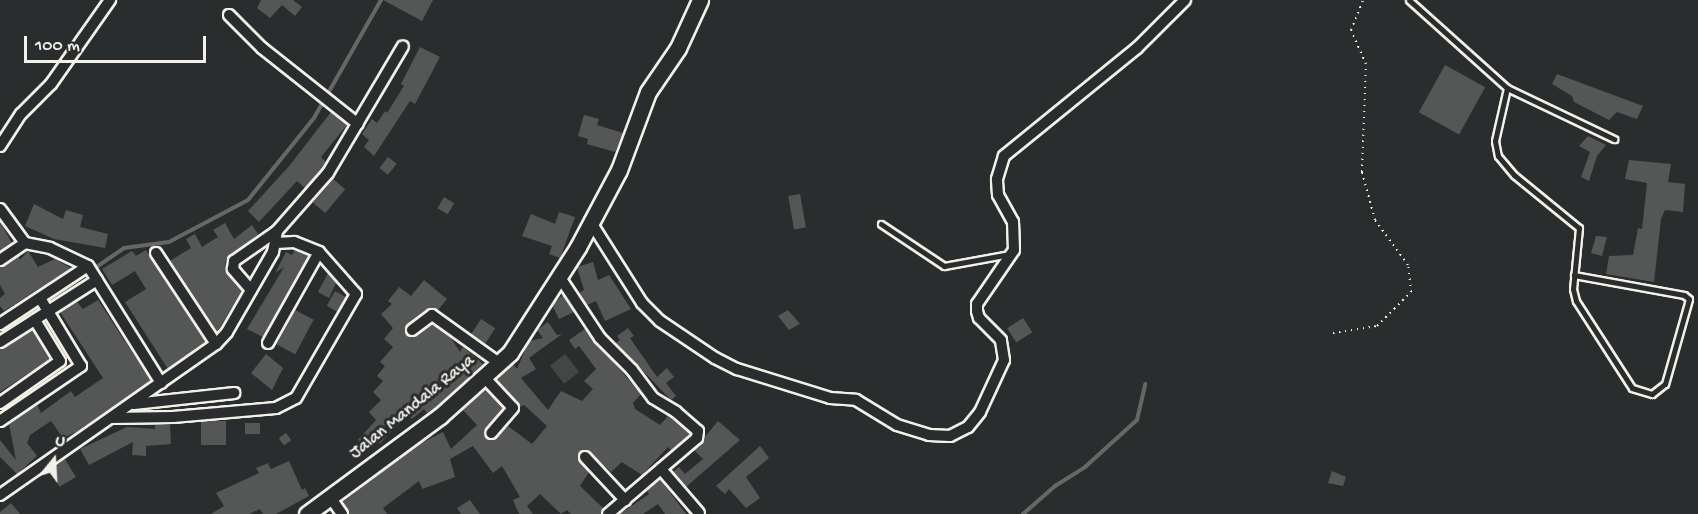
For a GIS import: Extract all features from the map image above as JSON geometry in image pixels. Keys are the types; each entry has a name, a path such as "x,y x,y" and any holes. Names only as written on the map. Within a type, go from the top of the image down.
{"street":[{"path":"0,146 21,114 51,84 110,0"},
{"name":"Jalan Mandala Raya","path":"307,514 440,416 499,363 536,316 619,170 648,92 678,48 700,0"},
{"path":"590,221 642,303 660,321 715,358 737,369 830,398 856,400 897,425 929,435 950,436 968,427 991,391 1005,360 1005,349 1001,340 979,318 977,304 1012,254 1013,222 998,195 997,179 1004,156 1137,48 1185,0"},
{"path":"229,15 262,48 358,124"},
{"path":"251,290 233,269 234,261 277,231 328,173 403,46"},
{"path":"0,209 25,243 50,248 88,266 161,383"},
{"path":"0,495 216,344 238,317 276,243 277,231"},
{"path":"112,418 173,417 276,408 296,398 355,302 354,289 319,252 294,242 276,243"},
{"path":"0,260 25,243"},
{"path":"156,252 216,344"},
{"path":"268,344 319,252"},
{"path":"0,324 88,266"},
{"path":"559,276 600,338 633,370 653,398 676,412 698,431 697,438 608,514"},
{"path":"0,342 97,280"},
{"path":"0,421 81,366 40,298"},
{"path":"412,330 432,315 499,363"},
{"path":"0,403 59,363 35,320"},
{"path":"484,377 513,408 491,433"},
{"path":"130,404 234,393"},
{"path":"585,457 625,500"},
{"path":"661,469 699,513"},
{"path":"330,497 342,514"}],"lane":[{"path":"1410,0 1507,88 1614,139"},
{"path":"1507,88 1496,141 1498,156 1514,175 1579,228 1574,275 1576,301 1632,388 1652,394 1665,384 1689,299 1684,294 1574,275"},
{"path":"881,224 945,266 1012,254"},
{"path":"988,258 1006,265"}],"path":[{"path":"1333,333 1377,326 1411,292 1408,265 1375,220 1362,172 1366,64 1351,30 1363,0"}],"shaded area":[{"path":"565,354 579,372 564,384 550,366"}],"building":[{"path":"261,0 293,0 302,7 295,16 282,5 270,18 257,8"},
{"path":"383,0 433,0 422,21"},
{"path":"420,47 440,57 415,104 410,101 374,156 364,147 369,140 362,134 372,119 377,123 385,111 387,113 404,86 401,84"},
{"path":"1445,65 1485,87 1459,135 1419,112"},
{"path":"1557,74 1643,106 1637,119 1617,112 1609,120 1574,102 1572,96 1552,84"},
{"path":"331,112 347,125 321,157 326,162 322,169 305,188 297,181 259,222 248,211 290,165"},
{"path":"584,115 599,119 597,125 623,133 615,152 587,144 588,139 578,136"},
{"path":"1588,136 1606,145 1597,156 1589,181 1581,177 1590,152 1579,146"},
{"path":"388,157 397,164 388,175 379,168"},
{"path":"1629,160 1671,164 1668,182 1685,184 1683,212 1665,210 1661,219 1654,282 1606,274 1609,256 1633,255 1638,228 1642,229 1647,183 1625,179"},
{"path":"333,179 345,189 325,213 313,203"},
{"path":"800,194 806,227 794,230 788,196"},
{"path":"444,197 454,203 448,214 437,208"},
{"path":"34,204 63,219 66,210 83,215 80,227 108,234 105,248 54,239 25,226"},
{"path":"559,212 575,217 560,258 549,254 552,246 522,236 531,214 555,224"},
{"path":"0,222 12,243 0,251"},
{"path":"225,223 234,239 252,225 258,234 225,262 227,273 242,291 217,332 170,261 191,248 186,239 195,234 202,247 218,237 213,230"},
{"path":"1596,236 1607,237 1602,256 1591,253"},
{"path":"146,250 206,342 168,369 125,302 146,289 135,271 112,285 102,269 132,251 136,256"},
{"path":"295,250 308,256 263,337 247,329 284,267 275,273 286,252 292,255"},
{"path":"28,251 38,267 55,259 71,268 4,311 0,306 0,298 5,294 0,285 0,267 19,256 20,260"},
{"path":"593,262 598,280 609,275 631,309 605,321 596,301 587,305 579,293 584,290 577,267"},
{"path":"328,273 336,283 329,298 318,292"},
{"path":"424,280 447,299 438,310 428,309 408,324 406,334 413,337 432,324 451,338 460,352 463,347 483,364 436,407 427,413 424,409 412,419 407,414 380,444 378,439 367,450 358,440 376,420 369,412 381,400 373,392 383,381 377,376 385,366 380,362 393,347 384,339 393,328 381,314 392,304 388,301 399,287 411,296"},
{"path":"335,291 346,297 338,312 327,306"},
{"path":"563,295 574,312 559,319 552,305"},
{"path":"98,300 151,381 76,432 63,438 51,421 30,435 27,443 37,456 17,474 0,457 0,440 16,460 9,424 37,405 41,413 71,391 75,397 103,378 60,312 77,302 83,309"},
{"path":"295,310 314,320 295,354 277,344"},
{"path":"788,310 800,324 789,330 778,316"},
{"path":"1023,318 1032,332 1016,343 1007,328"},
{"path":"481,319 495,328 485,343 471,334"},
{"path":"548,322 557,335 562,334 529,358 536,369 521,378 548,410 561,391 582,401 593,389 584,381 596,369 579,346 575,349 569,340 585,329 641,394 633,403 635,409 660,425 668,416 690,434 671,450 668,447 642,475 622,462 611,472 590,452 580,451 578,459 589,472 580,486 603,508 601,514 571,514 567,510 561,514 540,494 527,506 533,514 519,514 513,500 520,497 502,466 493,473 473,446 450,459 455,477 422,489 419,481 383,508 387,514 349,514 343,502 414,447 443,432 451,449 477,425 462,409 485,389 503,408 485,429 486,438 494,440 508,426 532,444 547,426 524,405 520,407 496,379 513,364 517,369 529,341 543,338 537,330"},
{"path":"628,328 634,336 630,338 657,377 667,368 674,377 666,383 676,396 671,400 616,343 620,340 617,336"},
{"path":"33,330 50,359 0,392 0,349"},
{"path":"266,354 283,368 272,390 251,373"},
{"path":"201,421 226,421 226,445 201,445"},
{"path":"718,421 740,440 686,487 673,472 679,467 685,474 703,459 694,450"},
{"path":"245,423 260,423 260,434 245,434"},
{"path":"155,425 170,425 171,444 146,446 146,456 132,455 133,442 89,465 80,449 127,427 155,429"},
{"path":"286,433 291,440 284,446 279,438"},
{"path":"760,446 769,458 746,477 760,498 746,508 729,489 725,494 716,486"},
{"path":"65,459 76,477 60,487 49,469"},
{"path":"289,461 302,490 305,488 309,496 276,514 263,514 260,509 249,514 211,514 224,506 216,493 259,473 256,468 268,463 271,469"},
{"path":"1332,471 1346,477 1343,486 1328,483"},
{"path":"660,479 686,514 665,514 658,504 643,514 620,514 649,494 647,491"},
{"path":"470,500 480,514 461,514 457,508"},
{"path":"11,503 20,514 0,514 0,512"}],"waterway":[{"path":"0,333 124,248 169,242 248,200 314,118 381,0"},
{"path":"1023,514 1055,486 1085,467 1137,420 1145,384"}]}
